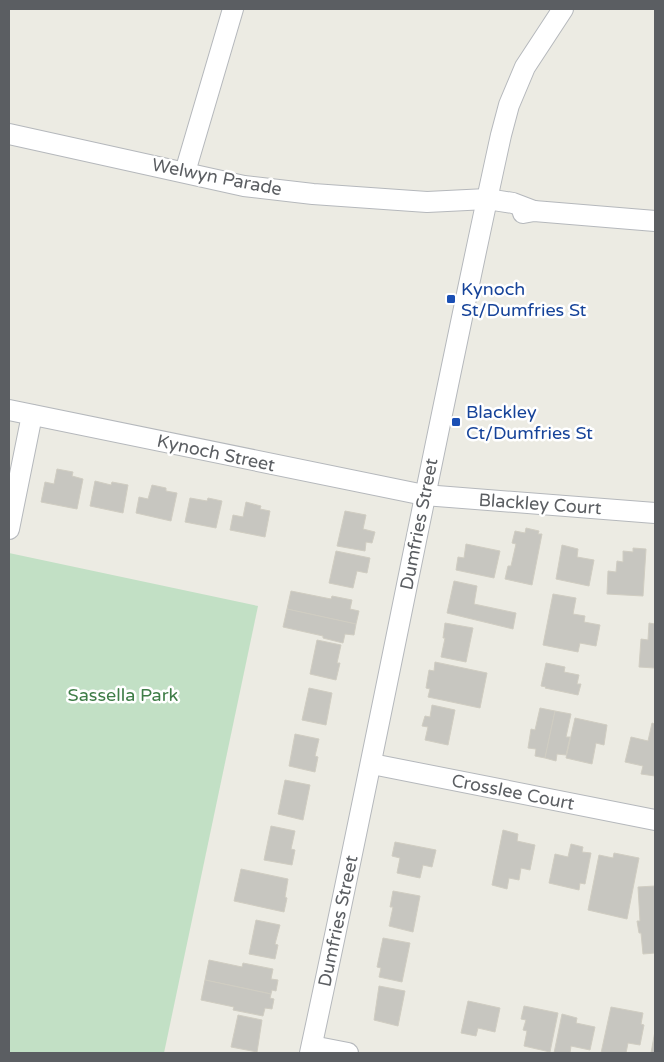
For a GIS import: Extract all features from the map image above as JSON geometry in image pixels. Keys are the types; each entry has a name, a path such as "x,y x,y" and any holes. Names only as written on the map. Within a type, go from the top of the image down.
{"street":[{"path":"185,172 233,9"},
{"name":"Dumfries Street","path":"311,1049 372,764 424,495 503,127 525,67 563,9"},
{"name":"Welwyn Parade","path":"9,134 244,186 427,202 476,198 486,207 513,203 534,210 655,221"},
{"name":"Kynoch Street","path":"9,410 424,495"},
{"path":"9,529 32,415"},
{"name":"Blackley Court","path":"424,495 655,513"},
{"name":"Crosslee Court","path":"372,764 655,820"},
{"path":"311,1049 348,1053"}],"green space":[{"name":"Sassella Park","path":"9,553 258,606 164,1053 9,1053"}],"building":[{"path":"57,469 73,472 72,476 83,479 77,509 41,502 45,482 54,484"},
{"path":"95,481 111,485 112,482 128,485 123,513 90,506"},
{"path":"152,485 177,493 171,521 136,513 139,497 148,499"},
{"path":"190,498 207,501 208,498 222,501 216,528 185,522"},
{"path":"246,502 261,506 260,509 270,511 265,537 230,530 233,515 243,517"},
{"path":"345,511 366,515 363,529 375,532 372,543 366,542 365,551 337,546"},
{"path":"526,528 539,531 538,534 542,534 532,585 505,579 508,566 511,566 516,544 512,543 515,531 525,533"},
{"path":"466,544 500,551 494,578 456,570 458,557 464,558"},
{"path":"562,545 578,549 577,557 594,560 589,586 556,579"},
{"path":"633,548 646,549 643,596 607,594 608,571 616,572 617,561 623,562 623,551 633,552"},
{"path":"336,551 370,558 367,573 357,571 353,588 329,583"},
{"path":"454,581 477,586 474,604 516,613 513,629 447,613"},
{"path":"291,591 331,599 332,596 352,600 350,609 359,611 356,624 287,609"},
{"path":"553,594 576,598 573,614 585,616 584,622 600,625 596,646 580,643 578,652 543,645"},
{"path":"287,609 356,624 354,635 345,634 343,643 323,638 323,636 283,627"},
{"path":"445,623 473,628 466,662 441,657 445,638 443,638"},
{"path":"649,623 655,624 655,668 639,667 641,639 648,640"},
{"path":"317,640 341,645 337,663 340,663 336,680 310,674"},
{"path":"435,662 487,673 480,708 428,697 430,689 426,688 429,670 434,671"},
{"path":"546,663 565,667 564,672 579,675 577,684 581,684 578,695 541,686"},
{"path":"309,688 332,693 326,725 302,720"},
{"path":"432,705 455,710 448,745 425,740 428,727 422,726 425,716 430,717"},
{"path":"540,708 555,711 545,758 535,756 536,749 528,748 531,729 535,730"},
{"path":"555,711 571,714 566,737 570,737 566,755 557,754 556,761 545,758"},
{"path":"575,718 607,725 604,745 596,743 592,764 566,758"},
{"path":"652,723 655,724 655,776 641,774 643,766 625,762 631,737 648,741"},
{"path":"295,734 319,739 315,756 318,757 315,772 289,766"},
{"path":"285,780 310,785 303,820 278,814"},
{"path":"271,826 295,831 291,849 295,850 292,865 264,860"},
{"path":"503,830 518,834 517,841 535,845 530,870 521,868 519,880 509,878 507,889 492,885"},
{"path":"395,842 436,850 432,867 423,865 420,878 397,873 400,858 392,856"},
{"path":"571,844 583,847 582,852 591,853 585,884 580,883 579,890 549,883 555,854 568,857"},
{"path":"614,853 639,858 627,919 588,910 599,855 613,858"},
{"path":"241,869 288,879 284,912 234,901"},
{"path":"655,886 655,953 643,954 641,933 639,933 637,921 640,921 638,887"},
{"path":"393,891 420,896 413,932 389,926 393,907 390,907"},
{"path":"256,920 280,925 275,944 278,945 275,959 249,954"},
{"path":"383,938 410,943 402,982 379,977 381,968 377,967"},
{"path":"209,960 242,967 243,963 273,969 271,979 278,980 276,991 272,990 271,994 205,980"},
{"path":"205,980 271,994 270,998 274,999 272,1009 265,1008 263,1016 233,1010 234,1007 201,1000"},
{"path":"379,986 405,991 398,1026 374,1020"},
{"path":"468,1001 500,1008 495,1032 478,1028 476,1036 461,1033"},
{"path":"524,1006 558,1013 550,1052 524,1046 527,1031 523,1030 526,1020 521,1019"},
{"path":"611,1007 643,1013 641,1024 644,1025 640,1045 628,1043 626,1053 601,1053"},
{"path":"562,1014 577,1018 576,1023 595,1027 590,1050 571,1046 570,1053 554,1053"},
{"path":"238,1015 262,1020 257,1052 231,1047"},
{"path":"655,1031 655,1053 651,1053"}],"place":[{"name":"Kynoch St/Dumfries St","path":"451,299"},
{"name":"Blackley Ct/Dumfries St","path":"456,422"}]}
